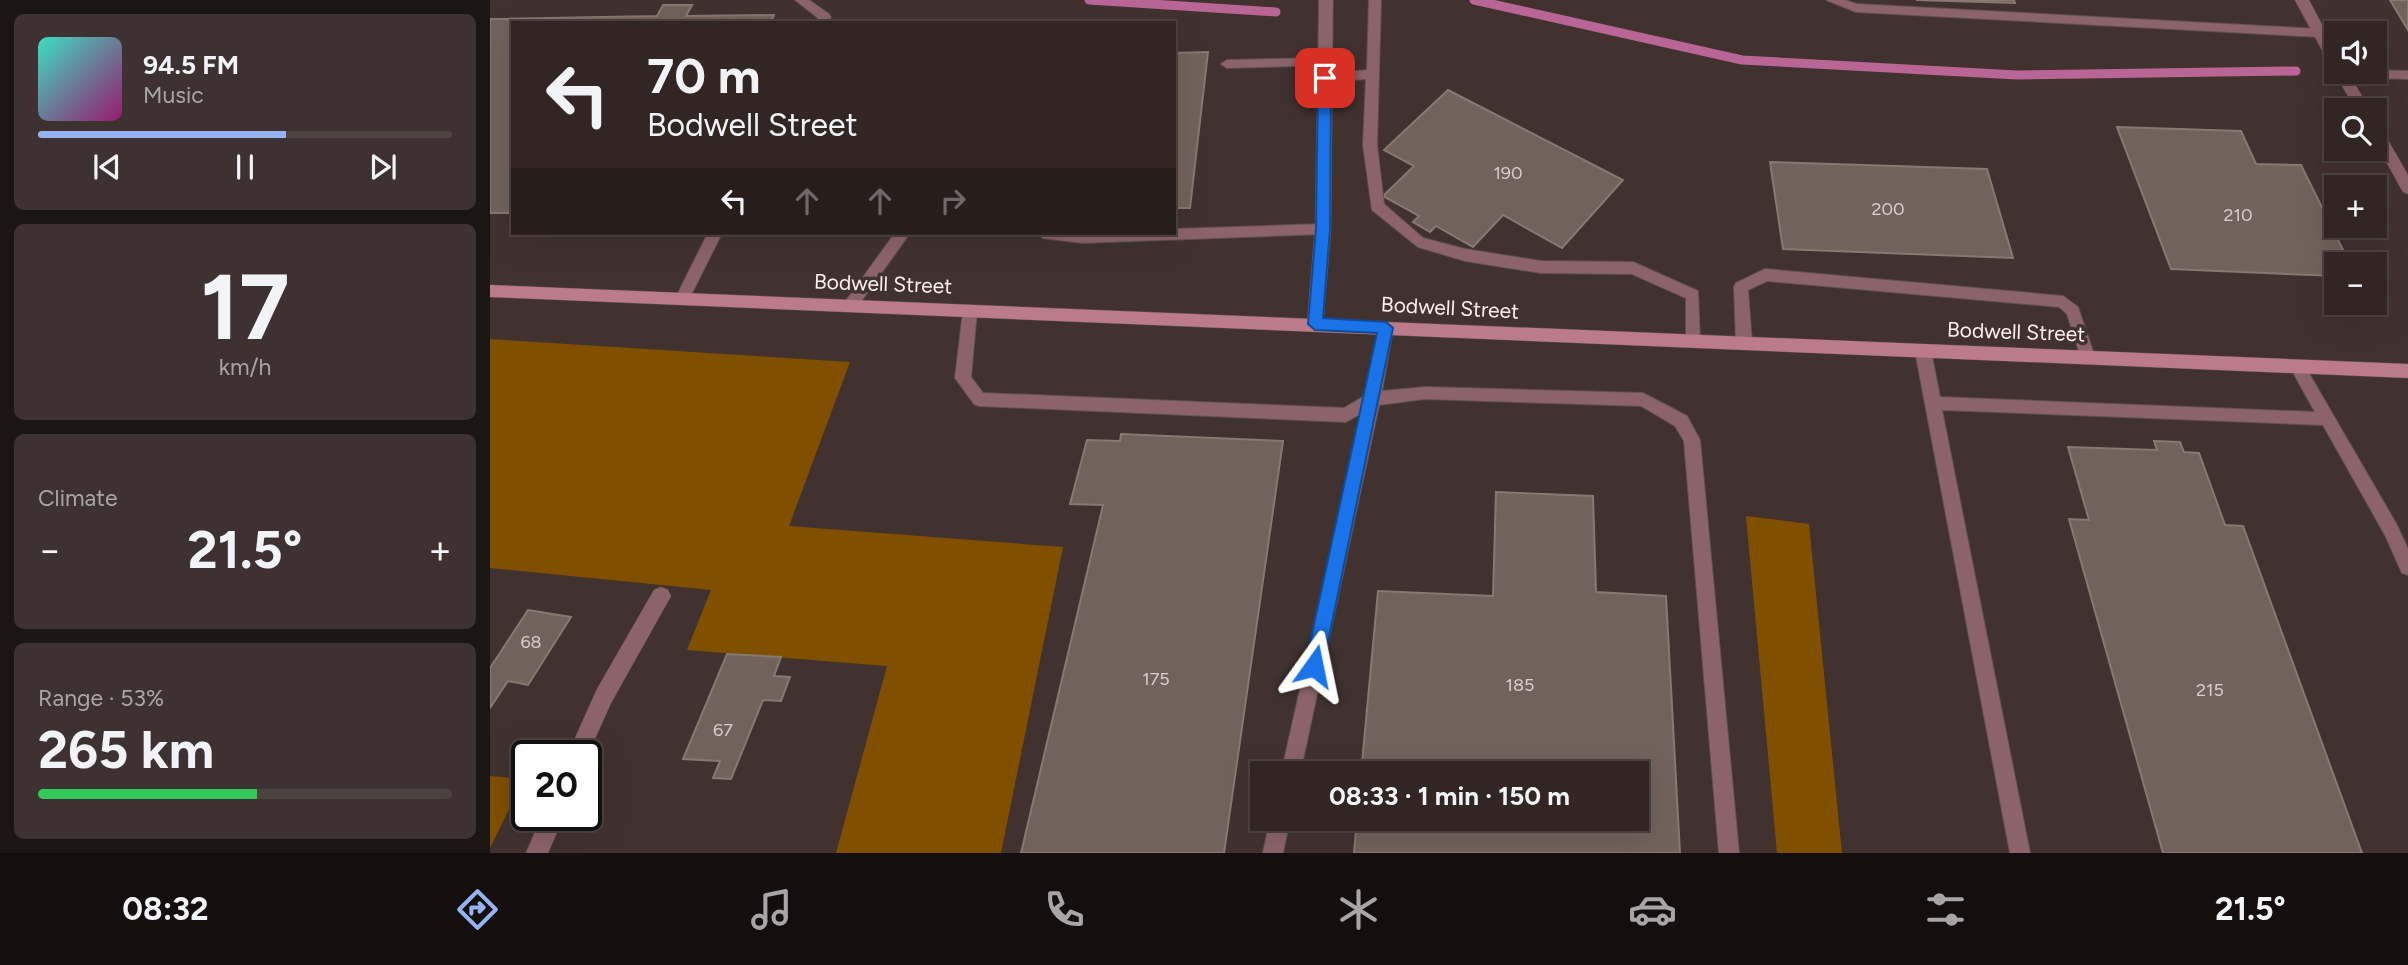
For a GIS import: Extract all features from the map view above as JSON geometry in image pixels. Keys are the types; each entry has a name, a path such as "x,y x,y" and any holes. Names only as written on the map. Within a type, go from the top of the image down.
{"street":[{"path":"1315,324 1323,229 1325,0"},
{"path":"2302,0 2324,40"},
{"path":"2387,152 2408,188"},
{"name":"Bodwell Street","path":"490,291 2408,371"},
{"path":"584,740 604,696 661,596"},
{"path":"537,853 547,831"}],"lane":[{"path":"801,0 825,17 823,21"},
{"path":"1375,0 1370,145 1377,206 1418,242 1465,255 1541,267 1633,268 1693,295 1693,341"},
{"path":"1832,0 1856,8 2320,33"},
{"path":"1227,64 1325,62"},
{"path":"2387,73 2408,75"},
{"path":"1325,78 1373,74"},
{"path":"1176,234 1323,229"},
{"path":"681,299 714,235"},
{"path":"850,306 902,235"},
{"path":"1059,235 1082,238 1162,235"},
{"path":"1744,344 1741,287 1765,275 2063,302 2073,311 2087,358"},
{"path":"970,310 963,378 979,399 1346,415 1373,399 1425,393 1643,400 1681,421 1692,439 1729,853"},
{"path":"1293,761 1373,399 1386,328"},
{"path":"1923,351 2020,853"},
{"path":"2298,366 2391,530 2408,567"},
{"path":"1933,402 2328,419"},
{"path":"1273,853 1278,831"}],"shaded area":[{"path":"490,339 850,362 789,526 1063,547 1001,853 836,853 887,666 687,650 711,590 490,568"},
{"path":"1746,516 1809,524 1842,853 1777,853"},
{"path":"490,776 511,778 511,805 490,848"}],"building":[{"path":"1916,0 2014,0 2015,3"},
{"path":"2390,0 2408,0 2408,30"},
{"path":"663,5 692,5 686,16 774,15 772,21 511,21 511,213 490,213 490,19 657,16"},
{"path":"1208,52 1190,208 1176,208 1176,53"},
{"path":"1448,90 1623,180 1562,248 1503,215 1473,247 1436,226 1430,232 1413,222 1419,216 1383,196 1414,166 1384,150"},
{"path":"2117,127 2241,131 2256,164 2301,165 2324,211 2324,238 2337,238 2344,252 2324,252 2324,275 2171,269"},
{"path":"1770,162 1987,169 2013,258 1783,249"},
{"path":"1121,434 1283,441 1224,853 1021,853 1103,505 1070,504 1087,440 1120,441"},
{"path":"2154,441 2180,442 2184,452 2199,453 2225,525 2243,526 2362,853 2163,853 2069,519 2089,520 2068,447 2157,450"},
{"path":"1496,492 1593,496 1596,592 1666,596 1680,853 1354,853 1356,831 1649,831 1649,761 1362,761 1378,591 1493,596"},
{"path":"528,610 571,617 528,685 508,681 490,708 490,668"},
{"path":"727,654 781,657 774,676 790,677 781,701 763,700 731,779 713,778 720,761 683,759"}],"waterway":[{"path":"1089,0 1276,12"},
{"path":"1474,0 1742,60 2017,75 2296,71"}],"route":[{"path":"1314,666 1386,328 1315,324 1323,229 1325,78"}]}
